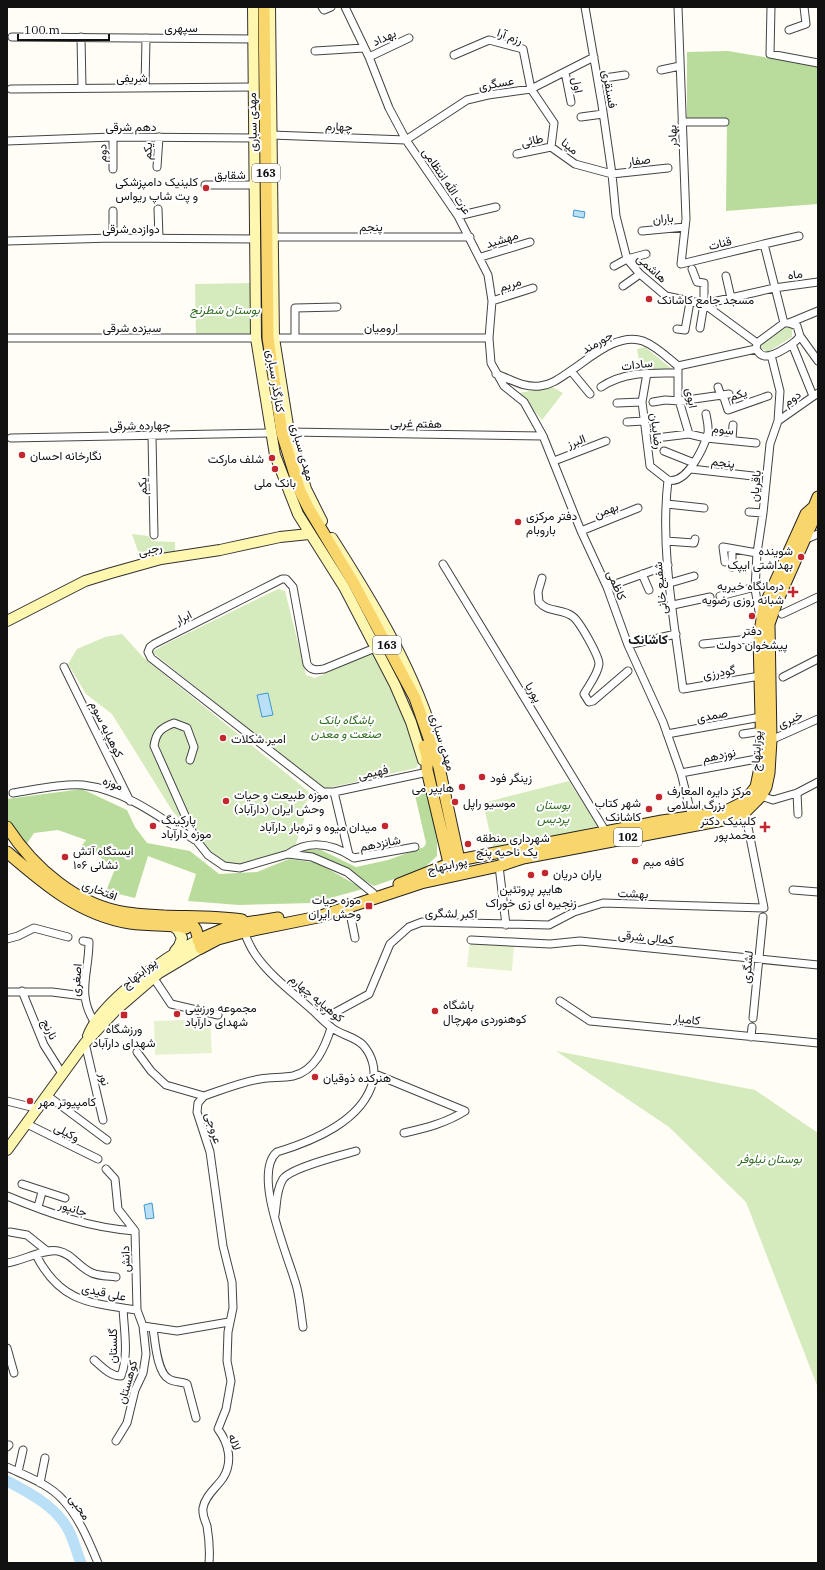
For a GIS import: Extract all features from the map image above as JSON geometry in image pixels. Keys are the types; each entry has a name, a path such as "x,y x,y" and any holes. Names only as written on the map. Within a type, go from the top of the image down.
{"main road":[{"name":"کنارگذر سباری","path":"253,7 256,239 265,338"},
{"name":"مهدی سباری","path":"259,7 265,338 280,433 300,491 318,526 353,582 406,679 423,718 439,768 441,806 455,864"},
{"name":"مهدی سباری","path":"264,7 265,338"},
{"name":"کنارگذر سباری","path":"265,338 273,237 270,7"},
{"path":"280,433 282,476 298,514 309,534 344,587 403,703 428,771"},
{"name":"163","path":"280,433 295,494 304,512 348,585 409,701 427,756 428,771 441,806 442,833 455,864"},
{"name":"پورابتهاج","path":"455,864 663,826 723,820 745,812 762,796 769,773 771,740 769,624 814,518 817,500"},
{"name":"پورابتهاج","path":"663,826 692,817 724,812 744,802 756,787 762,758 759,638 760,621 764,607 806,514 817,500"},
{"name":"رجبی","path":"7,621 85,581 118,571 161,559 220,550 280,537 309,534"},
{"name":"افتخاری","path":"7,827 18,844 49,876 68,890 80,902 106,917 130,922 186,928 199,944"},
{"path":"422,879 437,861 442,848 442,833"},
{"name":"پورابتهاج","path":"249,927 422,879 499,866 523,858 606,837"},
{"name":"افتخاری","path":"7,852 41,882 64,898 126,913 164,916"},
{"path":"422,879 438,875 455,864 523,858"},
{"name":"پورابتهاج","path":"7,1150 39,1109 85,1043 116,1010 153,977 218,930 294,923 349,908 422,879"},
{"path":"164,916 221,917 249,927"},
{"path":"164,916 187,921 192,924 196,930 199,944"},
{"path":"171,954 180,946 182,938 174,926"},
{"name":"پورابتهاج","path":"85,1043 95,1023 124,993 171,954 199,944"}],"street":[{"path":"322,7 324,10 331,7"},
{"name":"عزت الله انتظامی","path":"345,7 369,57 389,108 406,140 458,216 481,257 488,275 492,301 489,338 491,364 496,374"},
{"name":"فسنقری","path":"585,7 604,114 612,174"},
{"name":"بهادر","path":"678,7 685,227 682,264"},
{"path":"771,7 770,54 818,63"},
{"path":"789,30 806,24 804,7"},
{"name":"سپهری","path":"12,36 254,39"},
{"path":"82,37 82,88"},
{"path":"145,88 146,38"},
{"name":"بهداد","path":"369,57 409,38"},
{"name":"رزم آرا","path":"454,55 489,40 523,49 531,89"},
{"path":"315,51 364,48"},
{"name":"عسگری","path":"406,140 467,100 488,95 531,89 594,57"},
{"path":"661,70 680,66"},
{"name":"اول","path":"565,72 570,102"},
{"path":"598,79 625,75"},
{"name":"شریفی","path":"11,89 254,87"},
{"name":"مینا","path":"531,89 554,123 551,147 575,164 612,174"},
{"path":"581,117 604,114"},
{"path":"682,122 725,122"},
{"name":"چهارم","path":"271,135 406,140"},
{"name":"دهم شرقی","path":"7,141 113,137 254,138"},
{"name":"دوم","path":"113,137 113,169"},
{"name":"یکم","path":"157,167 159,137"},
{"name":"طائی","path":"517,154 551,147"},
{"name":"صفار","path":"612,174 668,168"},
{"name":"هاشمی","path":"612,174 616,216 627,259 640,274 666,296 704,304 757,346 760,354 766,356 771,355"},
{"name":"شقایق","path":"205,185 255,185"},
{"path":"458,216 496,206"},
{"path":"158,209 159,238"},
{"path":"113,210 113,238"},
{"name":"باران","path":"642,231 685,227"},
{"name":"قنات","path":"682,264 799,236"},
{"name":"پنجم","path":"273,237 470,237"},
{"name":"دوازده شرقی","path":"7,240 113,238 256,239"},
{"name":"مهشید","path":"481,257 530,242"},
{"path":"764,244 774,288 786,323"},
{"path":"614,266 627,259 646,254"},
{"path":"692,269 697,282 704,283 704,304 700,328"},
{"path":"623,286 640,274"},
{"path":"726,276 731,298"},
{"name":"ماه","path":"704,304 774,288 818,282"},
{"name":"مریم","path":"492,301 533,288"},
{"path":"677,329 685,330 690,302"},
{"path":"295,338 295,308 337,307"},
{"path":"678,369 757,346 786,323 818,311"},
{"path":"786,323 797,326 800,336 818,361"},
{"path":"771,355 792,344 800,336"},
{"name":"سیزده شرقی","path":"7,338 265,338"},
{"name":"ارومیان","path":"265,338 489,338"},
{"name":"جورمند","path":"496,374 520,385 540,386 551,384 620,341 632,339 644,341 660,351 678,369"},
{"path":"792,344 816,395"},
{"name":"باقریان","path":"760,621 755,587 757,553 763,513 770,444 778,421 780,391 771,355"},
{"name":"سادات","path":"601,387 614,378 678,369"},
{"name":"ابوی","path":"678,369 680,401 689,434"},
{"path":"571,371 590,394"},
{"name":"رضاییان","path":"647,373 642,402 650,466 668,482"},
{"name":"کاظمی","path":"496,374 504,386 524,402 543,436 581,532 607,587 628,645 655,701 681,773 692,817"},
{"path":"718,387 725,395"},
{"name":"یکم","path":"654,402 665,400 680,401 725,395 728,410 768,396"},
{"name":"دوم","path":"778,421 816,395"},
{"path":"617,403 642,402"},
{"path":"668,482 677,479 693,466 709,431 706,414"},
{"path":"627,422 644,420"},
{"path":"732,440 733,425"},
{"name":"چهارده شرقی","path":"10,438 280,433"},
{"name":"هفتم غربی","path":"280,433 543,436"},
{"path":"656,438 689,434"},
{"name":"سوم","path":"689,434 706,438 756,443"},
{"name":"یکم","path":"152,436 154,536"},
{"name":"البرز","path":"554,461 606,441"},
{"name":"پنجم","path":"664,451 693,466 753,476"},
{"name":"شفیع خانی","path":"668,482 666,541 683,689"},
{"path":"667,504 704,508"},
{"name":"بهمن","path":"581,532 638,508"},
{"path":"749,512 763,513"},
{"path":"804,540 818,534"},
{"path":"666,541 695,541"},
{"path":"725,562 723,547 757,553"},
{"path":"732,549 732,567"},
{"name":"پوریا","path":"443,564 606,837"},
{"path":"607,587 668,565"},
{"path":"642,574 649,590"},
{"path":"670,583 694,576"},
{"path":"542,578 538,592 539,602 548,609 568,614 575,618 598,658 598,670 584,694 586,700 588,702 593,701 628,671"},
{"name":"ابرار","path":"323,792 151,658 148,652 150,647 282,579 286,579 293,587 309,668 315,670 324,669 375,648"},
{"path":"720,596 755,587"},
{"path":"673,604 710,597"},
{"path":"782,614 818,597"},
{"path":"628,645 676,634"},
{"path":"703,644 759,638"},
{"path":"784,677 818,659"},
{"name":"کوهپایه سوم","path":"64,667 130,800"},
{"name":"گودرزی","path":"683,689 760,676"},
{"name":"صمدی","path":"667,734 762,717"},
{"name":"خیری","path":"771,740 818,719"},
{"path":"190,760 194,747 186,728 174,723 163,727 156,735 154,746 196,840 208,855 224,866 240,868 288,854 312,857 347,872 373,893"},
{"path":"743,734 762,731"},
{"name":"نوزدهم","path":"681,773 762,758"},
{"name":"فهیمی","path":"323,792 334,792 428,771"},
{"path":"762,796 773,800 797,793 818,782"},
{"name":"موزه","path":"12,793 82,785 100,789 139,804 196,840"},
{"name":"شانزدهم","path":"334,792 349,855"},
{"path":"797,793 798,814"},
{"name":"بهشت","path":"506,925 549,925 574,912 603,903 764,908 745,812"},
{"name":"شانزدهم","path":"288,854 296,849 318,844 332,847 354,858 361,858 415,847"},
{"path":"499,866 506,925"},
{"path":"793,890 818,892"},
{"path":"349,908 355,938"},
{"name":"لشگری","path":"753,1018 763,917"},
{"name":"اکبر لشگری","path":"323,1019 369,994 390,944 409,927 422,922 506,925"},
{"name":"کوهپایه چهارم","path":"249,927 254,953 278,979 331,1028 347,1035 362,1045 372,1059 375,1074"},
{"path":"7,939 18,936 34,928 68,937"},
{"name":"کمالی شرقی","path":"471,940 550,944 580,942 818,965"},
{"name":"اصغری","path":"83,941 89,942 84,996 88,1011 95,1023"},
{"path":"153,977 171,1004 218,1015"},
{"path":"7,992 22,991 84,996"},
{"name":"نارنج","path":"22,991 42,1041 63,1075"},
{"name":"کامیار","path":"560,1001 590,1021 818,1043"},
{"path":"751,1037 752,1027"},
{"name":"عروجی","path":"229,1322 233,1308 232,1282 223,1246 210,1152 197,1112 198,1103 204,1096 259,1079 294,1076 302,1072 317,1059 325,1049 331,1028"},
{"name":"نور","path":"85,1043 103,1120"},
{"path":"137,1052 151,1072 166,1085 204,1096"},
{"path":"303,1327 297,1288 271,1209 269,1169 273,1156 277,1152 312,1139 345,1120 361,1107 371,1091 375,1074 465,1111 452,1119 404,1133"},
{"path":"48,1096 107,1140"},
{"path":"7,1101 39,1109"},
{"name":"وکیلی","path":"27,1124 98,1159"},
{"path":"275,1220 278,1191 285,1176 298,1169 356,1151"},
{"path":"106,1169 115,1179 118,1208 135,1231"},
{"path":"22,1184 42,1192 65,1198"},
{"path":"38,1208 42,1192"},
{"name":"جانپور","path":"7,1196 85,1223 116,1230 135,1231"},
{"name":"دانش","path":"135,1231 137,1310"},
{"path":"10,1232 27,1235 47,1251"},
{"path":"7,1263 47,1251 57,1250 71,1255 82,1267 92,1274 116,1277"},
{"name":"علی قیدی","path":"36,1255 45,1274 71,1296 137,1310 142,1326"},
{"name":"گلستان","path":"94,1360 108,1372 116,1376 121,1376 125,1354 123,1308"},
{"path":"142,1326 177,1331 229,1322"},
{"name":"لاله","path":"209,1563 210,1542 203,1508 205,1500 223,1478 230,1456 226,1442 218,1429 226,1409 231,1381 227,1362 229,1322"},
{"name":"کوهستان","path":"116,1441 127,1423 135,1390 143,1372 146,1354 142,1326"},
{"path":"153,1328 163,1374 169,1379 187,1384 196,1418"},
{"path":"7,1348 14,1373"},
{"path":"18,1472 23,1450"},
{"path":"40,1482 45,1458"},
{"name":"محبی","path":"7,1467 40,1482 63,1500 81,1526 98,1563"}],"green space":[{"path":"728,51 818,66 818,204 726,211 727,121 687,120 687,52"},
{"name":"بوستان شطرنج","path":"254,283 254,334 196,335 195,284"},
{"path":"787,326 792,328 792,337 768,352 761,348 762,342"},
{"path":"645,347 672,369 641,371 637,349"},
{"path":"552,387 563,393 542,420 519,393"},
{"path":"132,534 148,536 152,541 175,542 175,551 140,557"},
{"name":"باشگاه بانک صنعت و معدن","path":"278,589 285,591 306,675 315,678 375,652 399,701 419,763 416,768 324,789 152,652"},
{"path":"122,634 143,657 314,796 306,802 304,820 295,846 285,851 240,865 225,862 210,851 173,812 112,714 86,694 68,664 77,649 105,637"},
{"name":"بوستان پردیس","path":"569,781 598,826 494,851 483,803"},
{"path":"82,789 127,810 135,827 147,843 190,851 219,874 257,872 289,859 318,863 363,889 312,903 239,905 188,901 196,874 148,856 135,898 106,891 115,869 93,851 80,848 86,840 58,830 34,833 26,845 7,819 7,799"},
{"path":"427,789 437,842 437,856 423,869 374,886 320,856 304,852 303,850 321,850 356,867 388,860 424,847 426,843 415,795"},
{"path":"470,941 514,945 512,971 467,967"},
{"path":"210,1019 212,1053 155,1055 154,1021"},
{"name":"بوستان نیلوفر","path":"556,1051 755,1090 818,1133 818,1388 746,1202 669,1127"}],"water":[{"path":"574,210 585,212 584,218 573,216"},
{"path":"268,693 273,715 262,717 257,695"},
{"path":"152,1203 154,1218 146,1219 144,1205"}],"waterway":[{"path":"7,1481 34,1496 50,1508 64,1522 81,1563"}],"place":[{"name":"کلینیک دامپزشکی و پت شاپ ریواس","path":"206,188"},
{"name":"مسجد جامع کاشانک","path":"649,299"},
{"name":"نگارخانه احسان","path":"22,455"},
{"name":"شلف مارکت","path":"272,458"},
{"name":"بانک ملی","path":"275,469"},
{"name":"دفتر مرکزی باروبام","path":"518,522"},
{"name":"شوینده بهداشتی ایپک","path":"801,557"},
{"name":"درمانگاه خیریه شبانه روزی رضویه","path":"793,592"},
{"name":"دفتر پیشخوان دولت","path":"752,616"},
{"name":"امیر شکلات","path":"223,738"},
{"name":"زینگر فود","path":"482,777"},
{"name":"هایپر می","path":"462,787"},
{"name":"مرکز دایره المعارف بزرگ اسلامی","path":"659,797"},
{"name":"موزه طبیعت و حیات وحش ایران (دارآباد)","path":"226,801"},
{"name":"موسیو راپل","path":"455,802"},
{"name":"شهر کتاب کاشانک","path":"649,809"},
{"name":"پارکینگ موزه دارآباد","path":"153,826"},
{"name":"میدان میوه و تره‌بار دارآباد","path":"385,826"},
{"name":"کلینیک دکتر محمدپور","path":"765,827"},
{"name":"شهرداری منطقه یک ناحیه پنج","path":"468,844"},
{"name":"ایستگاه آتش نشانی ۱۰۶","path":"65,857"},
{"name":"کافه میم","path":"635,861"},
{"name":"یاران دریان","path":"545,873"},
{"name":"هایپر پروتئین زنجیره ای زی خوراک","path":"531,875"},
{"name":"موزه حیات وحش ایران","path":"369,906"},
{"name":"باشگاه کوهنوردی مهرچال","path":"435,1011"},
{"name":"مجموعه ورزشی شهدای دارآباد","path":"177,1014"},
{"name":"ورزشگاه شهدای دارآباد","path":"124,1015"},
{"name":"هنرکده ذوقیان","path":"315,1077"},
{"name":"کامپیوتر مهر","path":"30,1101"}],"district":[{"name":"کاشانک","path":"648,639"}]}
